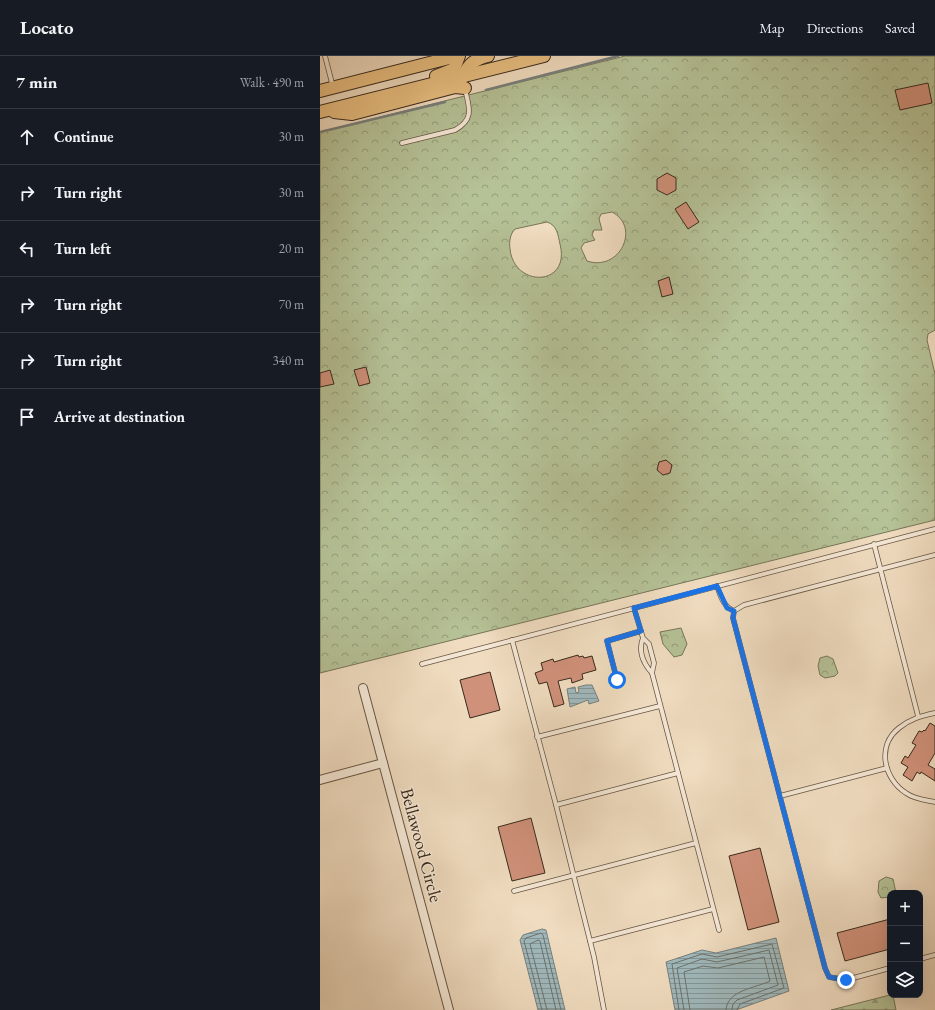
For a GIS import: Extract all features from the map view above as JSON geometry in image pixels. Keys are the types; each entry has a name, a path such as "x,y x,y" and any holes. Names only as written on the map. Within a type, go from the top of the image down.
{"main road":[{"path":"320,90 458,56 458,63 449,72 322,110"},
{"path":"464,83 466,69 473,61 488,56"},
{"path":"322,110 464,83 544,56"}],"street":[{"name":"Bellawood Circle","path":"363,688 449,1010"},
{"path":"320,780 383,763"}],"lane":[{"path":"325,56 333,87"},
{"path":"402,143 455,130 463,125 469,117 464,83"},
{"path":"422,664 935,529"},
{"path":"874,544 918,716"},
{"path":"734,611 744,605 935,556"},
{"path":"717,586 727,608 734,611"},
{"path":"634,608 643,638 649,644 654,663 652,673 660,706 719,930"},
{"path":"734,611 733,618 825,968 829,977 846,980 887,969"},
{"path":"617,680 607,641 641,631"},
{"path":"643,638 640,647 644,664 652,673"},
{"path":"512,640 574,874 604,1010"},
{"path":"538,737 660,706"},
{"path":"935,713 918,716 898,729 887,743 884,757 888,773 906,794 935,802"},
{"path":"780,796 887,768"},
{"path":"556,805 678,773"},
{"path":"514,891 696,843"},
{"path":"590,941 713,909"},
{"path":"923,958 935,955"}],"green space":[{"path":"625,56 935,56 935,330 928,334 927,340 935,374 935,520 320,673 320,132","holes":["612,212 621,219 625,228 626,237 623,246 617,254 609,260 599,263 587,261 581,248 584,243 595,240 592,235 594,230 602,230 599,219 601,214","547,222 553,225 559,237 561,258 557,268 550,275 541,277 530,276 521,271 514,262 510,249 511,236 515,229"]},
{"path":"681,628 687,644 682,655 674,657 663,644 660,632"},
{"path":"827,656 833,659 838,673 835,676 825,678 820,675 818,666 820,658"},
{"path":"886,877 893,879 895,890 887,890 887,897 881,898 878,892 879,881"},
{"path":"887,996 887,998 894,998 896,1010 831,1010"}],"water":[{"path":"592,685 599,701 589,704 588,700 570,707 567,689 575,687 576,693 579,692 578,687"},
{"path":"542,929 546,930 565,1010 538,1010 520,940 523,935"},
{"path":"776,938 789,991 736,1010 675,1010 666,962 702,950 716,953"}],"building":[{"path":"928,83 932,103 900,110 895,90"},
{"path":"667,173 676,178 676,190 667,195 657,190 657,179"},
{"path":"686,202 699,222 688,229 675,209"},
{"path":"669,277 673,294 662,297 658,281"},
{"path":"366,367 370,383 359,386 354,370"},
{"path":"330,370 334,384 320,387 320,373"},
{"path":"666,460 672,465 670,473 663,475 657,470 659,462"},
{"path":"578,655 579,657 583,656 584,658 592,656 596,670 582,674 583,679 572,683 571,678 558,681 564,704 554,707 547,682 539,684 535,673 543,670 541,663 553,659 554,662"},
{"path":"490,672 500,710 470,718 460,680"},
{"path":"930,723 935,726 935,753 928,765 935,769 935,781 921,772 920,774 917,772 912,781 903,775 908,767 901,763 905,756 908,758 916,745 912,743 919,731 925,731"},
{"path":"531,818 545,873 512,881 498,827"},
{"path":"760,848 779,922 748,930 729,856"},
{"path":"887,920 887,950 845,961 837,933"}],"waterway":[{"path":"486,90 618,56"},
{"path":"320,132 445,102"}],"route":[{"path":"617,680 607,641 641,631 634,608 717,586 727,608 734,611 733,618 825,968 829,977 836,980 846,980"}]}
